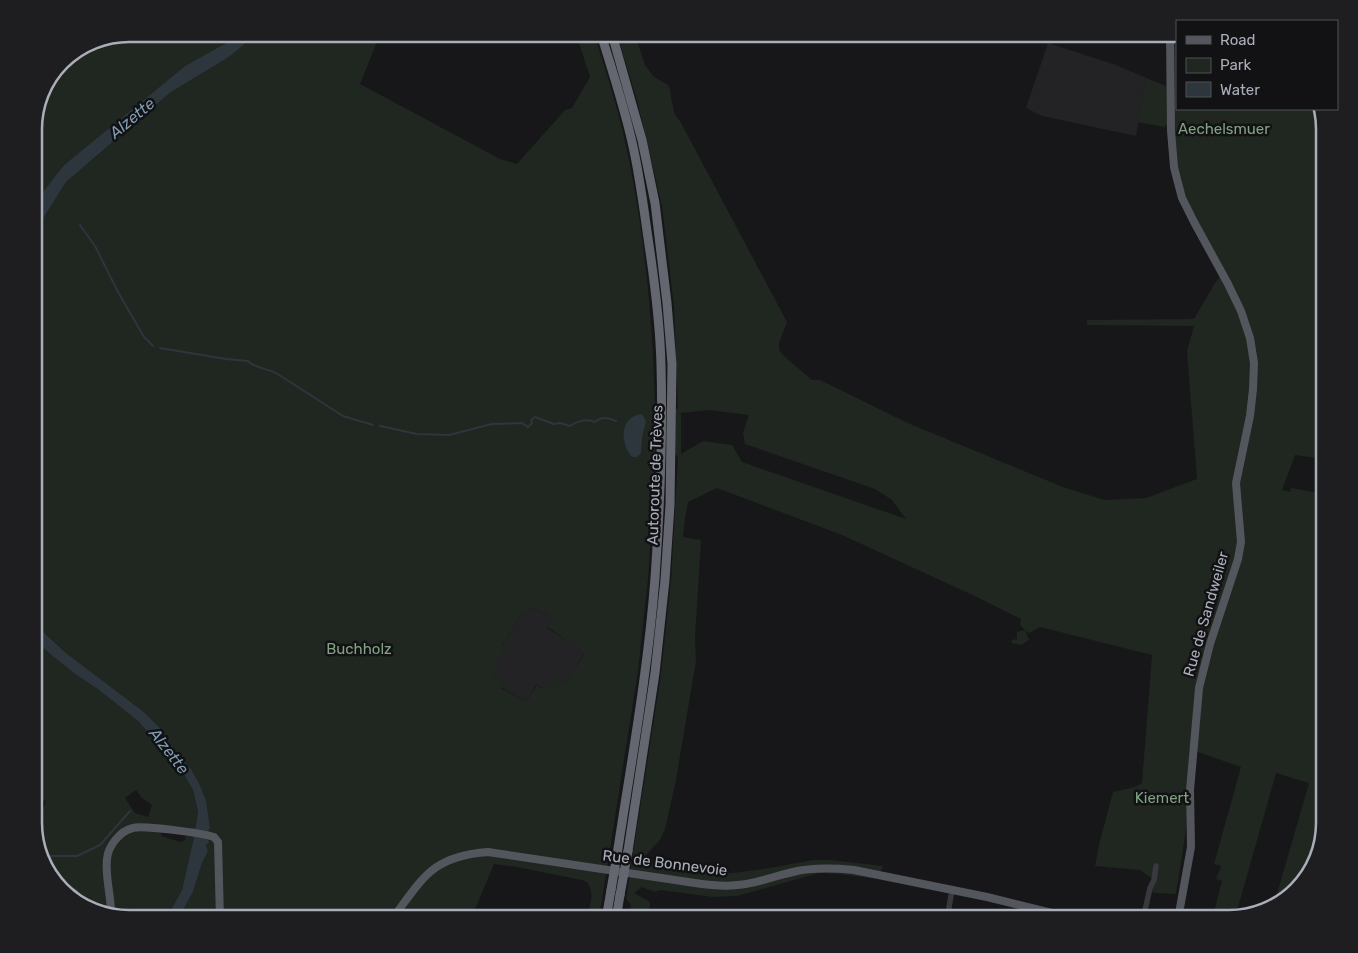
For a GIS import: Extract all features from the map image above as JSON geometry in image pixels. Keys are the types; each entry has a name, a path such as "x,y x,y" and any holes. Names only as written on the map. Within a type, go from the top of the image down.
{"highway":[{"name":"Autoroute de Trèves","path":"603,42 632,142 642,197 657,300 662,427 655,579 645,671 607,911"},
{"name":"Autoroute de Trèves","path":"614,42 642,140 654,203 667,303 672,364 670,505 665,580 655,673 617,911"}],"main road":[{"name":"Rue de Sandweiler","path":"1170,42 1171,131 1177,180 1182,198 1241,311 1250,338 1254,362 1250,416 1236,483 1241,542 1238,559 1210,644 1199,688 1190,790 1191,846 1179,911"},
{"path":"111,908 107,857 111,847 118,838 126,830 135,827 214,837 218,842 220,911"},
{"name":"Rue de Bonnevoie","path":"398,911 419,883 440,864 464,855 488,852 695,884 720,886 738,886 813,868 854,870 1042,911"}],"street":[{"path":"1145,911 1156,866"},
{"path":"948,911 952,890"}],"shaded area":[{"path":"1048,43 1116,65 1146,78 1136,136 1042,116 1026,108"},
{"path":"534,608 551,617 547,628 585,652 565,685 545,689 536,685 526,702 501,687 492,675 505,647 502,645 523,612"}],"green space":[{"path":"129,42 228,42 185,66 64,165 43,192 43,124 45,107 51,91 60,76 81,57 96,49 112,44"},
{"path":"247,42 377,42 360,84 500,159 517,164 565,110 572,108 590,77 579,42 596,42 621,124 634,186 650,312 655,408 678,409 674,306 662,206 638,104 619,42 638,42 645,65 654,77 668,85 675,115 680,121 787,322 779,343 779,350 785,357 812,380 820,380 910,424 1063,487 1104,500 1146,498 1197,479 1187,351 1194,326 1087,325 1087,320 1194,319 1220,277 1182,191 1178,175 1174,141 1172,42 1176,42 1176,110 1314,110 1316,129 1316,458 1295,455 1282,490 1290,492 1291,488 1316,492 1316,824 1311,852 1301,872 1286,889 1277,896 1309,783 1276,773 1237,910 1214,911 1222,881 1216,879 1221,866 1214,864 1241,767 1189,749 1186,829 1176,894 1150,891 1154,880 1140,870 1095,866 1113,792 1135,787 1142,783 1152,655 1040,627 1029,633 1020,625 1021,619 979,598 842,535 717,488 688,502 683,537 701,540 695,637 696,661 676,780 665,829 660,840 645,856 661,864 707,872 733,873 813,860 883,866 878,879 819,873 737,896 713,897 660,890 655,892 642,887 634,893 650,902 649,911 630,911 631,905 626,899 661,674 671,580 678,457 656,434 648,579 638,671 600,911 588,911 591,890 586,881 494,864 474,911 183,911 193,892 202,863 208,851 206,845 210,828 206,800 199,783 191,769 177,753 160,728 144,712 66,653 43,632 43,219 66,182 171,92 229,57","holes":["709,410 749,415 743,433 745,444 875,489 892,500 906,519 742,462 732,445 703,441 681,454 681,413","534,608 551,617 547,627 585,653 565,684 557,679 551,688 541,688 537,685 526,702 501,688 504,682 492,675 498,665 496,663 506,647 502,645 523,612"]},
{"path":"1146,78 1167,88 1168,124 1164,127 1138,122"},
{"path":"1025,630 1029,640 1021,645 1011,643 1012,640 1017,639 1017,632"},
{"path":"43,647 75,674 99,690 138,721 182,771 193,790 198,812 194,837 182,890 170,911 129,911 101,906 81,896 68,885 54,867 45,846 43,809 46,801 43,800","holes":["136,790 142,798 152,805 148,817 135,813 125,798","161,829 186,832 185,840 181,842 161,836"]}],"water":[{"name":"Alzette","path":"228,42 247,42 229,57 171,92 66,182 43,219 43,192 64,165 185,66"},
{"path":"641,414 646,422 642,437 641,453 637,457 632,457 625,445 625,426 634,416"},
{"name":"Alzette","path":"43,632 66,653 144,712 160,728 177,753 191,769 199,783 206,800 210,828 207,835 209,842 206,845 208,851 202,863 193,892 183,911 170,911 182,890 194,837 198,812 193,790 182,771 138,721 43,648"}],"waterway":[{"path":"80,225 95,246 118,292 144,337 153,346"},
{"path":"160,348 248,361 257,367 276,373 343,416 373,425"},
{"path":"380,426 417,434 449,435 492,424 522,423 528,427 532,423 531,420 535,417 554,424 560,423 570,426 582,421 589,420 595,422 603,418 616,421"},
{"path":"49,856 77,856 100,845 130,811"}],"park label":[{"name":"Aechelsmuer","path":"1224,129"},
{"name":"Buchholz","path":"359,649"},
{"name":"Kiemert","path":"1162,798"}]}
